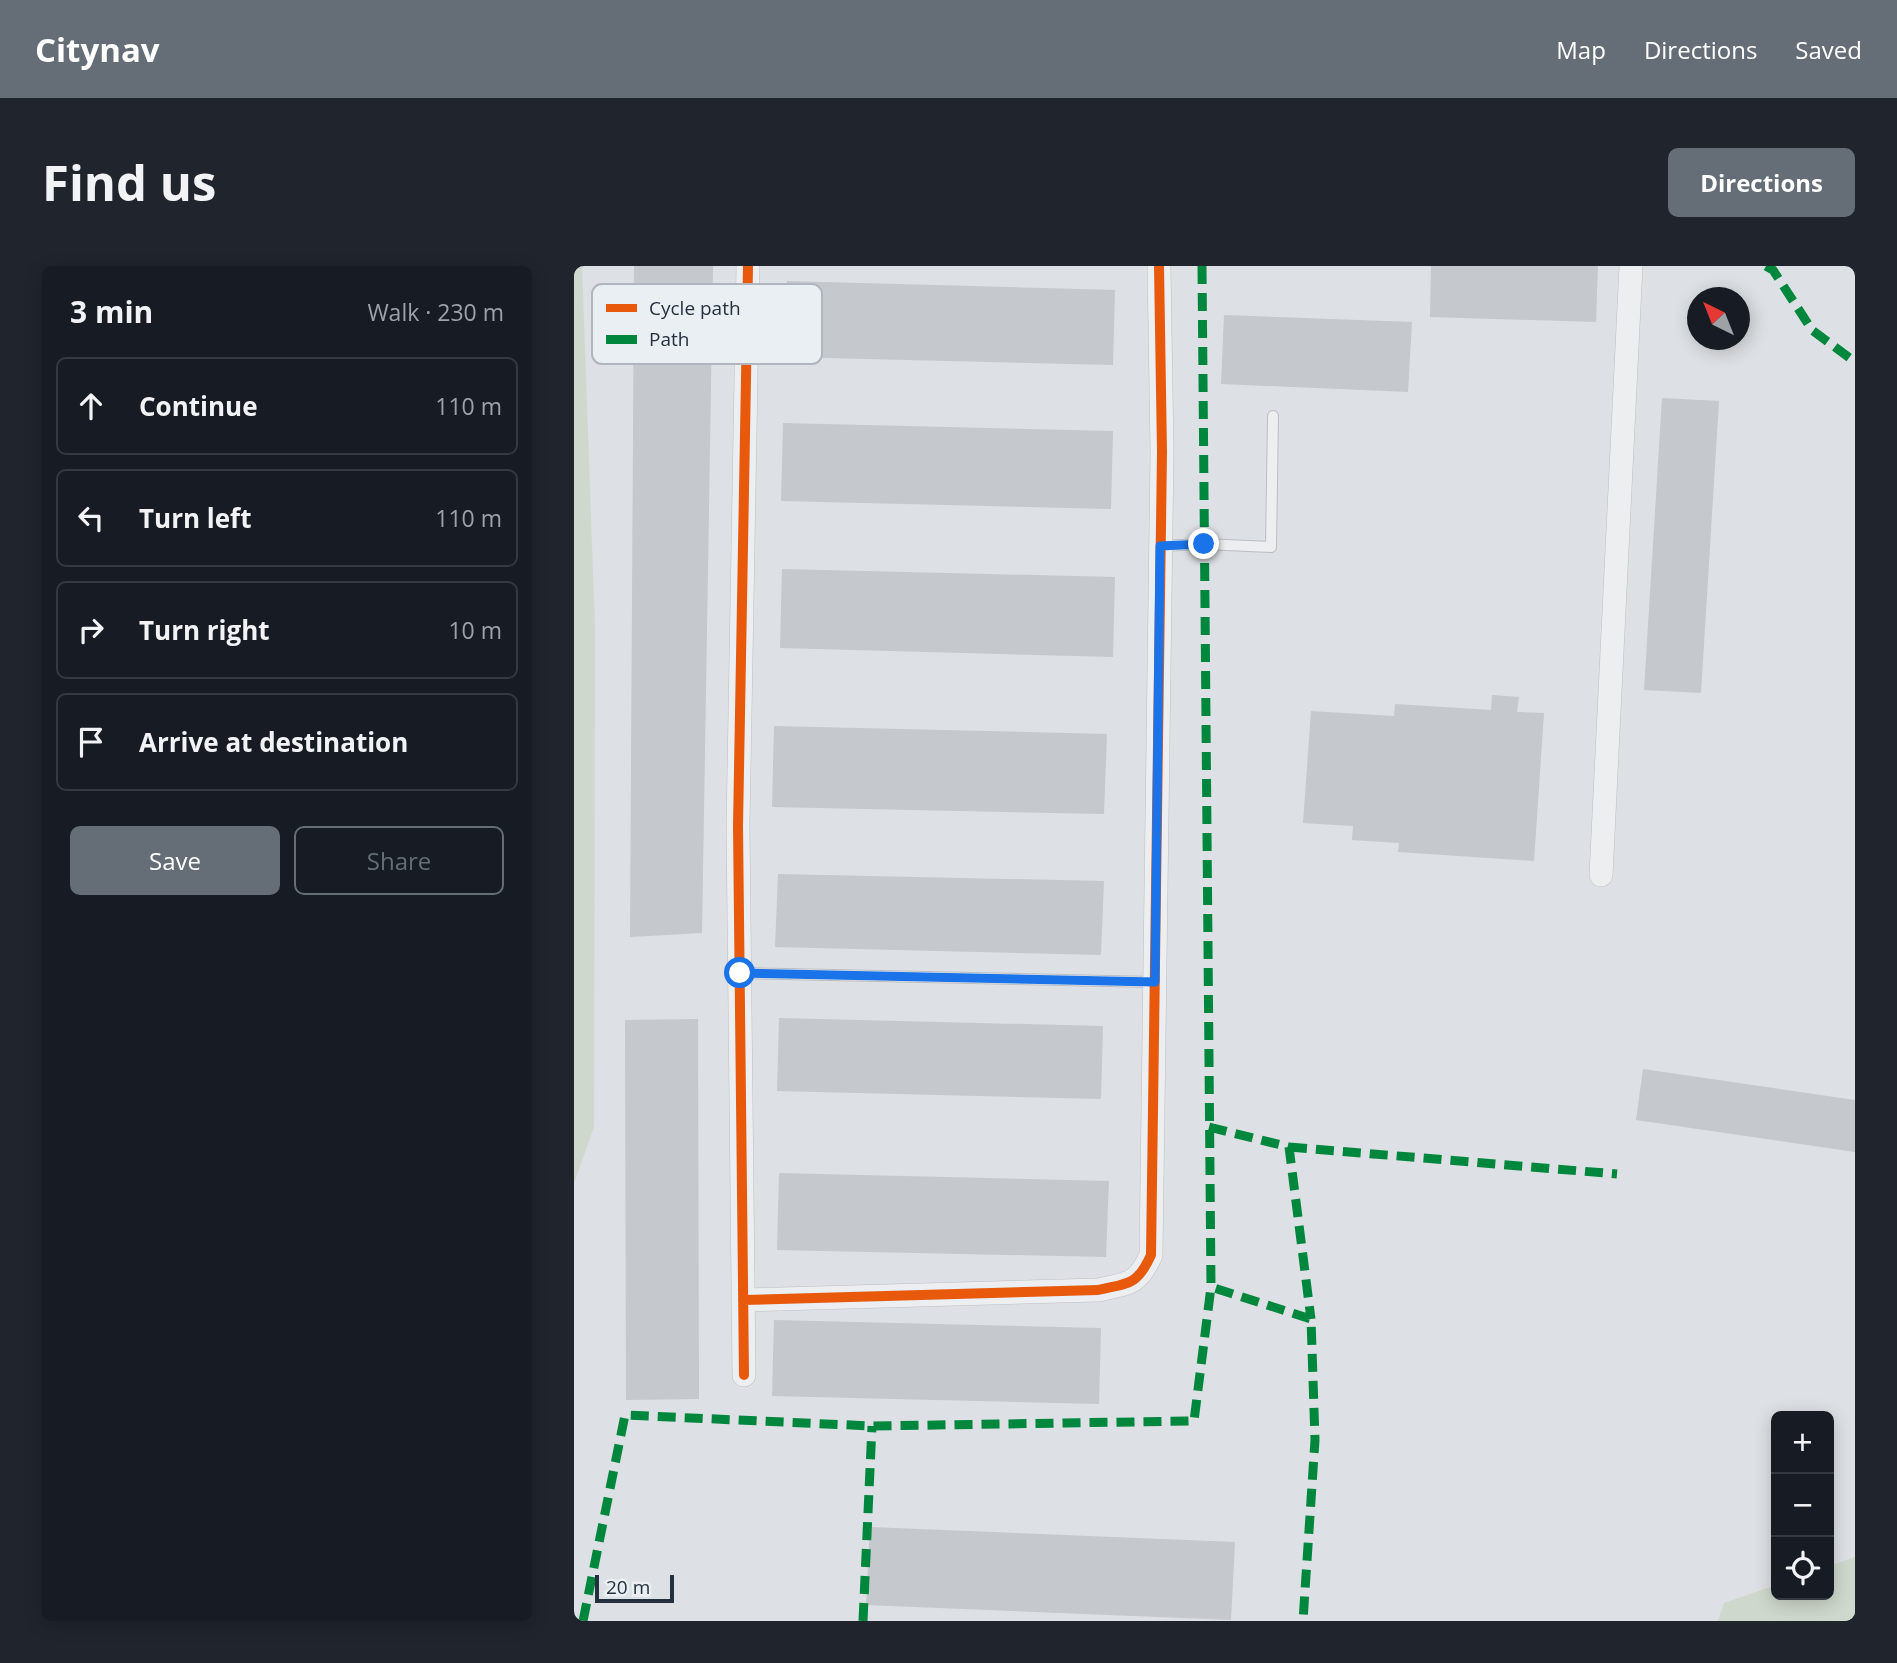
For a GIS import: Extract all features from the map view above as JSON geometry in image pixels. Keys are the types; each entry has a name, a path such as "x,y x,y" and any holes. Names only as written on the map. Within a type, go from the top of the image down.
{"street":[{"path":"748,266 748,284"},
{"path":"743,1300 1098,1290 1127,1284 1142,1274 1151,1255 1162,452 1159,266"},
{"path":"1601,875 1631,266"},
{"path":"744,1375 738,826 746,364"}],"lane":[{"path":"1160,546 1204,544 1271,547 1273,416"},
{"path":"740,973 1155,982"}],"shaded area":[{"path":"574,266 582,266 595,627 594,1127 574,1183"},
{"path":"1855,1557 1855,1621 1718,1621 1724,1603 1771,1587 1771,1600 1834,1600 1834,1564"}],"building":[{"path":"634,266 713,266 713,284 634,284"},
{"path":"1431,266 1598,266 1596,322 1430,317"},
{"path":"787,281 1115,290 1113,365 822,358 822,284 787,284"},
{"path":"1224,315 1412,322 1408,392 1221,384"},
{"path":"633,364 711,364 702,933 630,937"},
{"path":"1662,398 1719,401 1701,693 1644,690"},
{"path":"783,423 1113,431 1111,509 781,501"},
{"path":"782,569 1115,577 1113,657 780,648"},
{"path":"1492,695 1519,697 1517,712 1544,713 1534,861 1398,852 1399,843 1352,840 1353,826 1303,823 1311,711 1394,716 1395,704 1491,710"},
{"path":"774,726 1107,734 1104,814 772,807"},
{"path":"778,874 1104,881 1101,955 775,947"},
{"path":"779,1018 1103,1026 1101,1099 777,1091"},
{"path":"698,1019 699,1399 626,1400 625,1020"},
{"path":"1643,1069 1855,1100 1855,1152 1636,1120"},
{"path":"779,1173 1109,1181 1106,1257 777,1250"},
{"path":"774,1320 1101,1328 1099,1404 772,1396"},
{"path":"870,1527 1235,1542 1231,1620 866,1605"}],"marked path":[{"path":"1202,266 1211,1287 1311,1319 1315,1440 1303,1621"},
{"path":"1766,266 1773,270 1812,330 1855,362"},
{"path":"1209,1127 1289,1147 1311,1319"},
{"path":"1289,1147 1617,1174"},
{"path":"583,1621 625,1415 872,1426 1194,1421 1211,1287"},
{"path":"863,1621 872,1426"}],"cycle path":[{"path":"748,266 748,284"},
{"path":"743,1300 1098,1290 1136,1278 1151,1255 1162,452 1159,266"},
{"path":"744,1375 738,826 746,364"}],"route":[{"path":"740,973 1155,982 1160,546 1204,544"}]}
